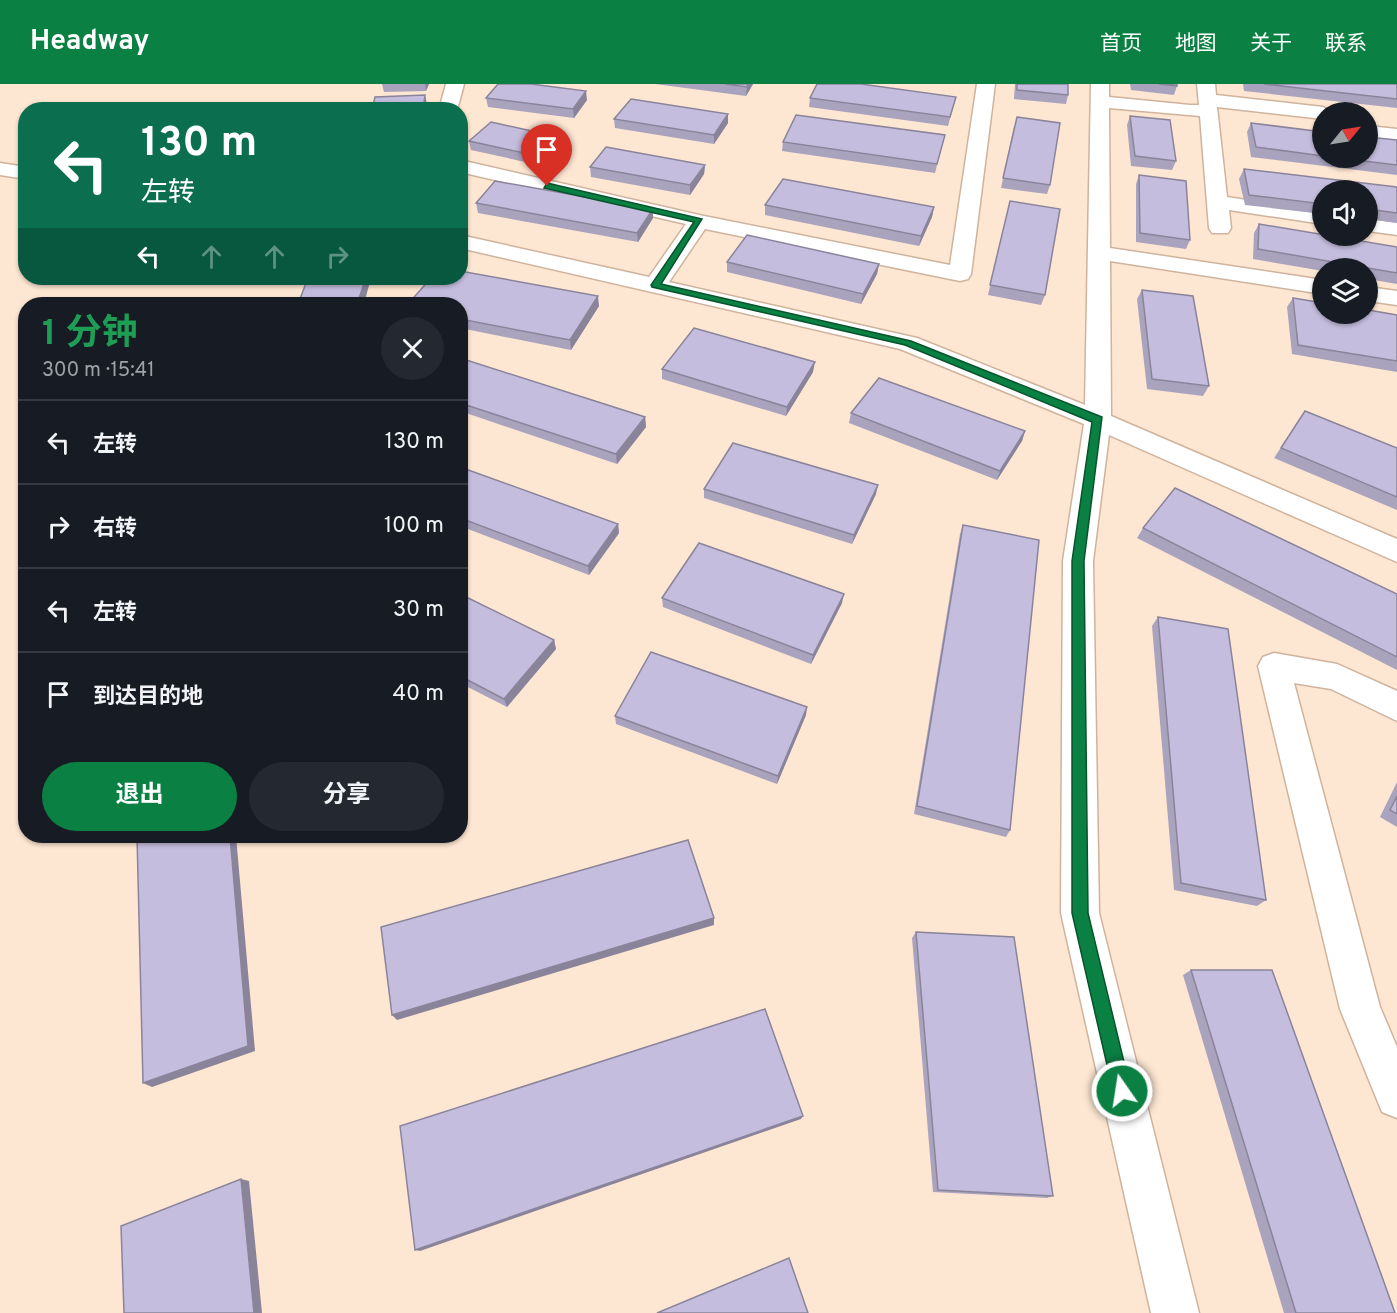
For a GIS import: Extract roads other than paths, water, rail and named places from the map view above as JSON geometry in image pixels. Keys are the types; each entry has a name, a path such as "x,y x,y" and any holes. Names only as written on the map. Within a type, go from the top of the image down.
{"street":[{"path":"450,102 455,84"},
{"path":"468,168 699,221 960,274 986,84"},
{"path":"1175,1313 1080,913 1078,561 1098,420 1100,93 1190,111 1208,102 1312,112"},
{"path":"1208,102 1312,125"},
{"path":"1208,102 1220,228"},
{"path":"1378,119 1397,121"},
{"path":"1378,133 1397,135"},
{"path":"0,169 18,171"},
{"path":"1218,202 1312,216"},
{"path":"655,285 699,221"},
{"path":"1378,226 1397,229"},
{"path":"468,243 908,343 1098,420 1397,551"},
{"path":"1099,253 1312,285"},
{"path":"1378,295 1397,298"},
{"path":"1397,707 1337,677 1274,666 1360,1009 1397,1097"}]}
